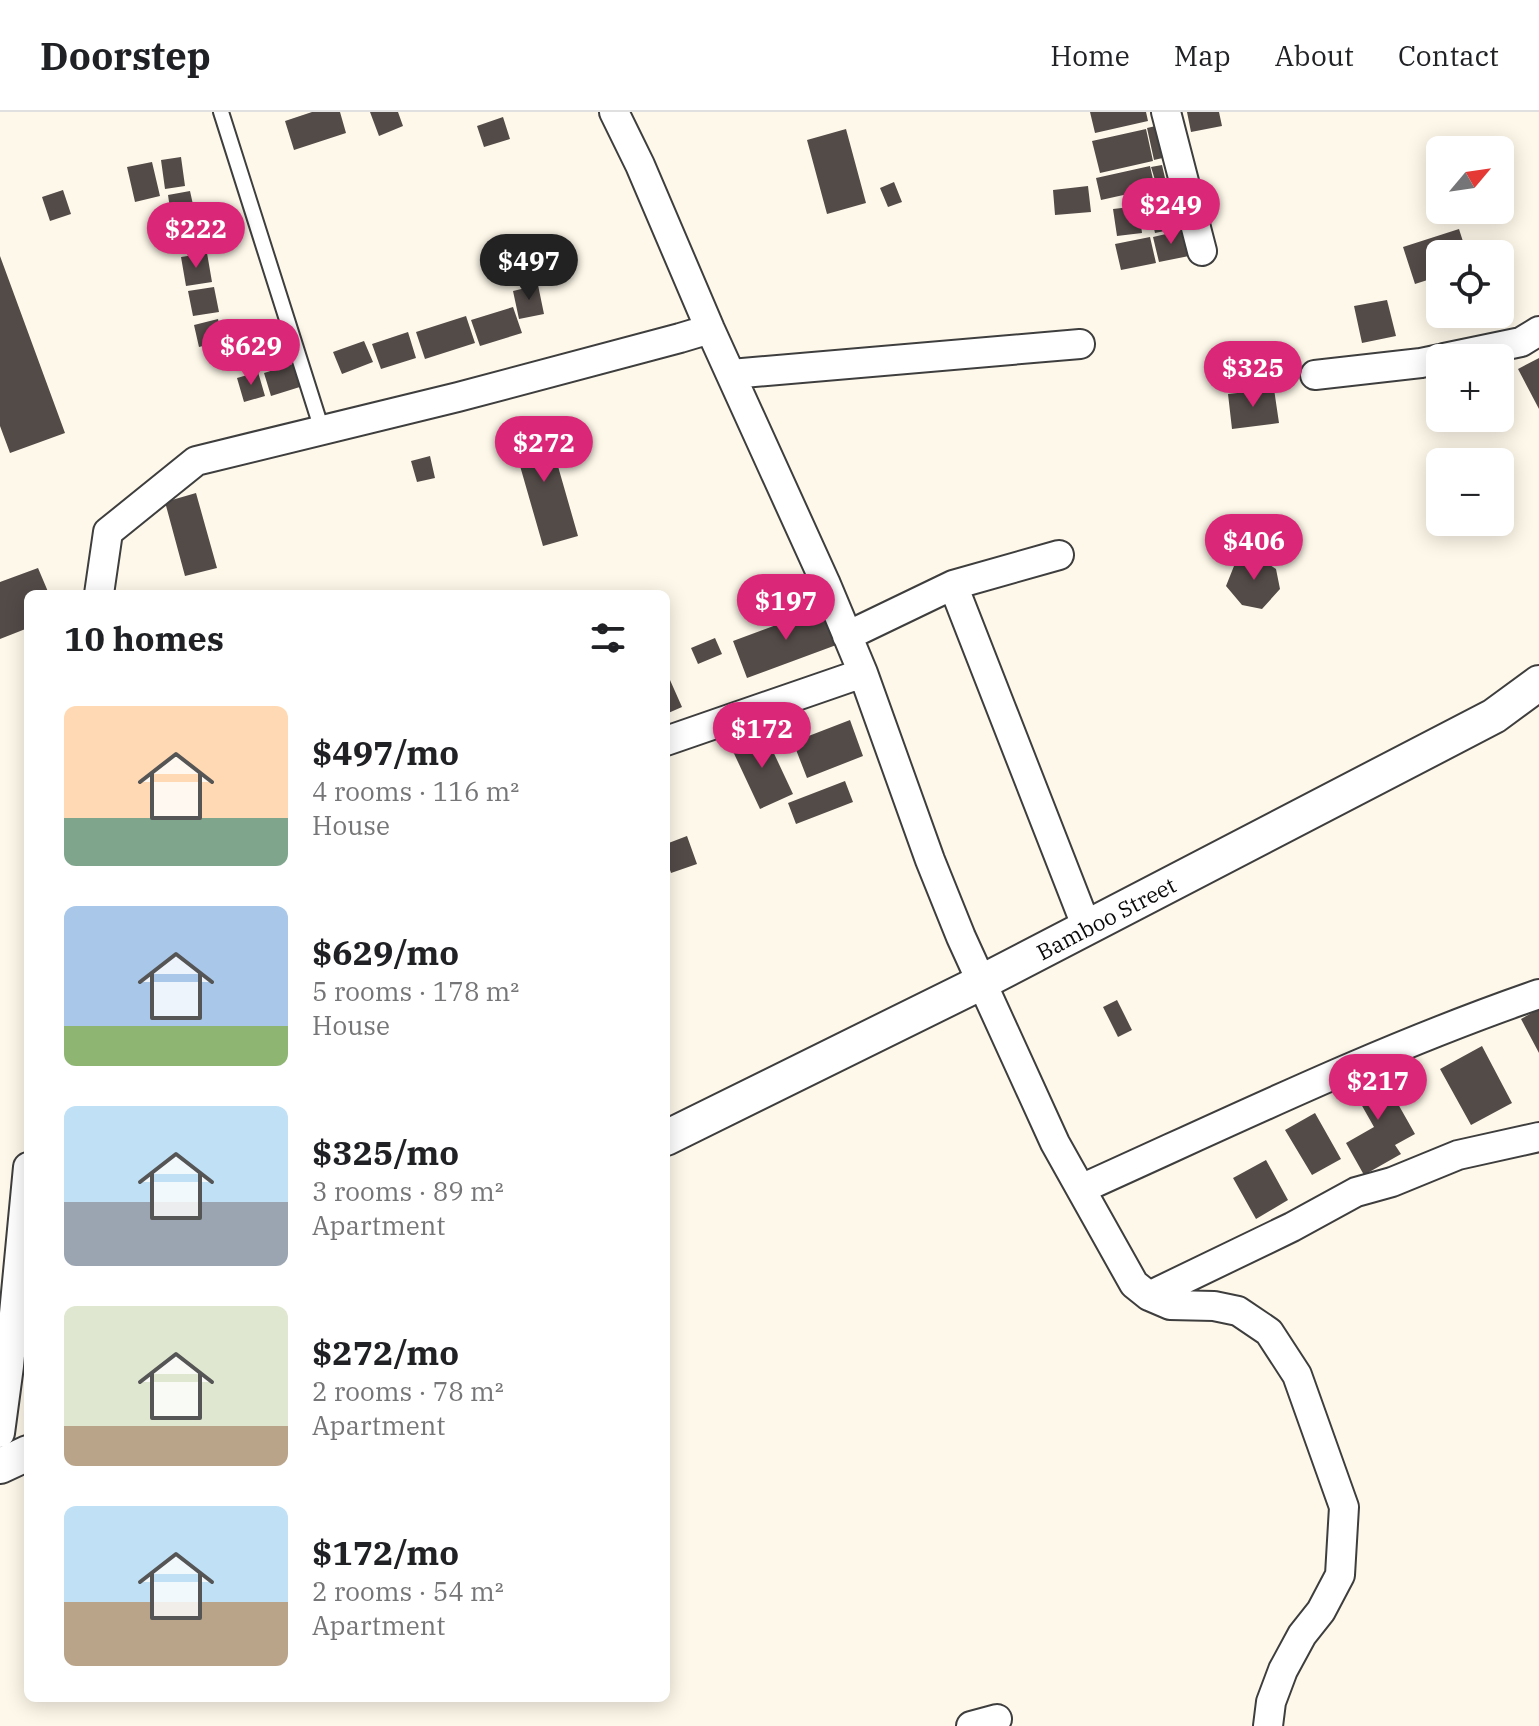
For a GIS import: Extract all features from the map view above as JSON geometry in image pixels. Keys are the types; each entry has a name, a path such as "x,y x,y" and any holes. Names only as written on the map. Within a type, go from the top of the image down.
{"street":[{"path":"614,112 825,582 863,673 961,937 1055,1143 1134,1284 1149,1296 1170,1305 1214,1306 1238,1311 1269,1332 1297,1375 1344,1507 1340,1575 1283,1670 1271,1702 1268,1726"},
{"path":"1166,112 1202,251"},
{"path":"100,590 108,532 196,461 458,397 710,329"},
{"path":"1511,344 1539,331"},
{"path":"731,374 1080,344"},
{"path":"1315,375 1426,362"},
{"path":"847,636 953,585 1059,555"},
{"path":"953,585 1087,928"},
{"path":"670,740 863,673"},
{"name":"Bamboo Street","path":"670,1136 982,982 1494,716 1539,683"},
{"path":"1081,1189 1304,1088 1486,1012 1539,994"},
{"path":"1149,1296 1292,1227 1356,1192 1392,1182 1458,1155 1539,1137"},
{"path":"0,1433 18,1363 24,1245"},
{"path":"0,1466 24,1455"}],"lane":[{"path":"221,112 322,430"}],"building":[{"path":"312,112 340,112 346,133 294,150 285,121"},
{"path":"370,112 398,112 403,126 379,136"},
{"path":"1090,112 1146,112 1148,121 1095,133"},
{"path":"1187,112 1219,112 1222,126 1191,132"},
{"path":"503,117 510,139 484,147 477,126"},
{"path":"1160,125 1167,157 1154,160 1147,128"},
{"path":"846,129 866,203 827,214 807,140"},
{"path":"1146,129 1153,161 1100,173 1092,141"},
{"path":"181,157 185,186 165,189 161,160"},
{"path":"152,162 160,196 135,202 127,167"},
{"path":"1162,165 1165,178 1155,180 1151,167"},
{"path":"1150,166 1155,188 1101,200 1096,178"},
{"path":"894,182 902,202 888,207 880,188"},
{"path":"1088,186 1091,212 1055,215 1053,190"},
{"path":"1170,189 1179,228 1155,233 1146,194"},
{"path":"63,190 71,214 50,221 42,197"},
{"path":"190,191 196,218 172,222 168,195"},
{"path":"1139,206 1142,233 1117,236 1113,209"},
{"path":"196,223 199,246 180,248 177,225"},
{"path":"1459,229 1463,240 1426,240 1426,280 1415,284 1403,247"},
{"path":"1183,230 1189,256 1159,262 1153,237"},
{"path":"1150,237 1156,263 1121,270 1115,244"},
{"path":"207,253 212,282 186,286 181,257"},
{"path":"0,256 65,433 10,453 0,426"},
{"path":"538,285 544,314 519,319 513,291"},
{"path":"214,287 219,312 193,316 188,291"},
{"path":"1387,300 1396,336 1362,343 1354,306"},
{"path":"513,307 522,333 480,346 471,320"},
{"path":"466,316 475,343 425,359 416,332"},
{"path":"218,319 223,341 199,347 194,325"},
{"path":"408,332 416,358 381,369 372,344"},
{"path":"364,341 373,362 342,374 333,352"},
{"path":"1539,358 1539,409 1518,369"},
{"path":"296,363 303,386 271,396 264,373"},
{"path":"258,372 265,396 244,402 237,378"},
{"path":"1274,389 1279,423 1232,429 1228,394"},
{"path":"545,421 578,536 543,546 510,431"},
{"path":"430,456 435,478 417,482 411,461"},
{"path":"196,493 217,568 185,576 165,502"},
{"path":"1258,557 1276,569 1280,589 1262,609 1242,605 1226,586 1236,561"},
{"path":"38,568 47,590 24,590 24,630 0,639 0,582"},
{"path":"825,607 839,644 747,678 733,641"},
{"path":"715,638 722,654 698,664 691,648"},
{"path":"670,680 682,707 670,712"},
{"path":"850,720 863,756 807,778 793,742"},
{"path":"763,730 793,794 760,809 730,745"},
{"path":"845,781 853,802 796,824 788,803"},
{"path":"687,836 697,864 671,873 670,842"},
{"path":"1117,1000 1132,1030 1118,1037 1103,1007"},
{"path":"1539,1009 1539,1053 1521,1019"},
{"path":"1482,1046 1512,1103 1471,1125 1440,1069"},
{"path":"1376,1065 1415,1134 1395,1145 1401,1154 1364,1175 1346,1143 1374,1127 1348,1081"},
{"path":"1315,1113 1341,1159 1312,1175 1285,1130"},
{"path":"1266,1160 1288,1200 1256,1219 1233,1178"}]}
